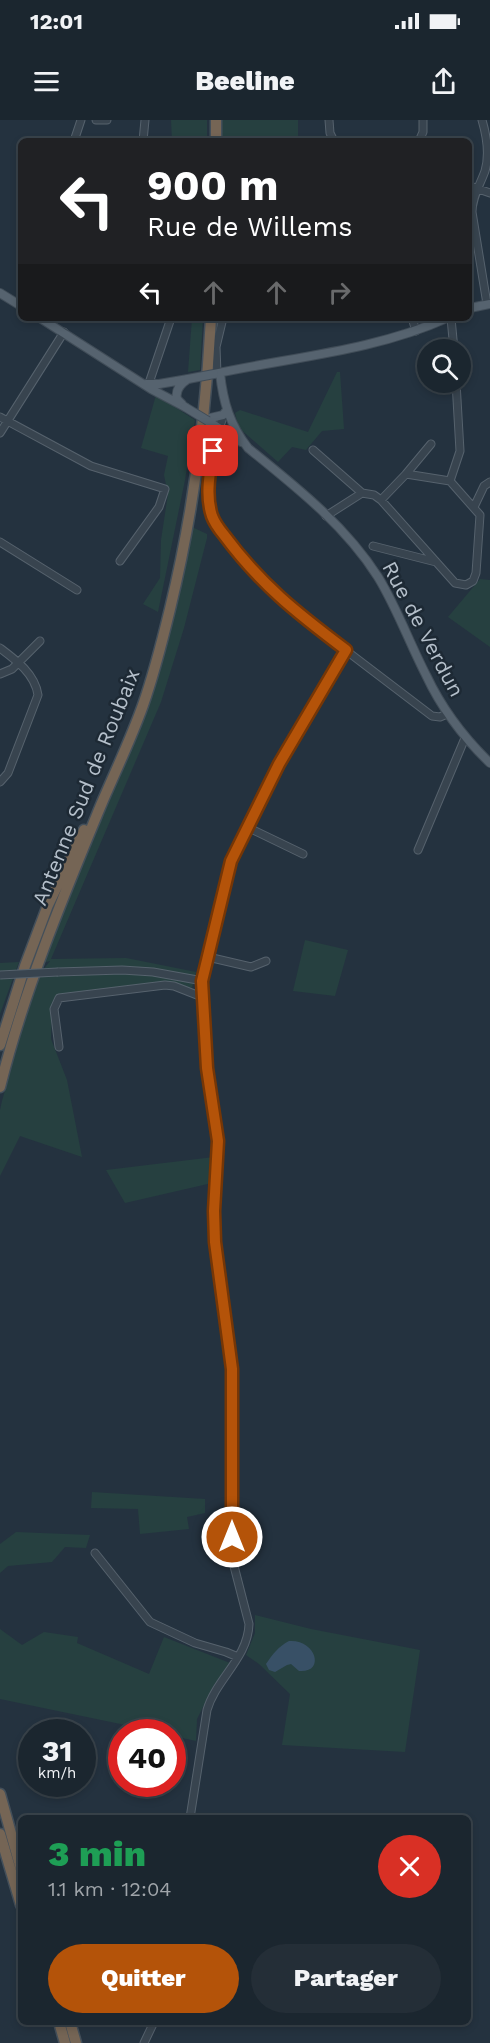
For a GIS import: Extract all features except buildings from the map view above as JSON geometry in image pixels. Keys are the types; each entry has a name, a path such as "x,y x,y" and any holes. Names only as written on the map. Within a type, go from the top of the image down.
{"highway":[{"path":"212,138 214,120"},
{"path":"214,120 216,138"},
{"name":"Antenne Sud de Roubaix","path":"0,1045 25,966 51,897 127,732 159,631 175,566 191,476 206,321"},
{"name":"Antenne Sud de Roubaix","path":"0,1087 17,1026 47,939 134,728 156,666 181,561 197,471 211,321"},
{"path":"0,1794 18,1858"},
{"path":"0,1834 18,1895"},
{"path":"60,2025 65,2043"},
{"path":"71,2025 76,2043"}],"main road":[{"path":"0,293 18,302"},
{"path":"472,308 489,304"},
{"path":"45,321 206,418 248,448"},
{"path":"148,385 217,374 373,343 441,321"},
{"name":"Rue de Verdun","path":"217,374 226,411 234,428 248,448 326,516 363,556 381,582 424,673 447,714 465,738 490,764"},
{"path":"185,407 177,399 176,394 179,387 188,379"},
{"path":"206,418 226,411"}],"street":[{"path":"75,138 81,120"},
{"path":"96,120 107,120"},
{"path":"143,138 144,120"},
{"path":"330,120 332,138"},
{"path":"421,138 423,120"},
{"path":"482,120 488,133 487,164 472,207 473,243 489,304"},
{"path":"472,186 490,193"},
{"path":"148,385 170,321"},
{"path":"217,374 216,347 222,321"},
{"path":"413,321 416,331"},
{"path":"449,321 452,339"},
{"path":"0,433 63,333"},
{"path":"450,481 460,452 457,393"},
{"path":"226,411 214,442 208,496 216,524 241,558 279,598 432,716 440,717 447,714"},
{"path":"0,417 91,466 165,489 161,504 120,561"},
{"path":"381,500 431,444"},
{"path":"313,450 362,493 374,495 381,500 455,583 462,585 472,581 477,565 480,519 474,507 450,481 405,474"},
{"path":"474,507 484,486 490,482"},
{"path":"326,516 362,493"},
{"path":"0,542 77,591"},
{"path":"373,546 436,562"},
{"path":"0,674 12,669 40,641"},
{"path":"0,648 19,663 35,684 38,695 8,772 0,782"},
{"path":"190,1815 209,1701 238,1657 246,1640 249,1624 234,1566 232,1369 216,1250 214,1211 218,1141 207,1068 202,981 229,868 285,752 346,650"},
{"path":"418,849 465,738"},
{"path":"247,827 303,854"},
{"path":"208,957 251,967 266,961"},
{"path":"0,975 122,970 153,972 202,981"},
{"path":"59,1047 54,1008 59,998 165,985 174,986 202,997"},
{"path":"95,1553 150,1622 195,1643 238,1657"},
{"path":"144,2043 153,2025"}],"green space":[{"path":"171,120 207,120 207,138 172,138"},
{"path":"220,120 298,120 298,138 220,138"},
{"path":"192,321 203,321 200,370 188,372"},
{"path":"337,372 340,372 344,429 322,431 306,450 292,447 278,462 239,428 235,413 240,410 308,432"},
{"path":"156,395 195,420 158,612 143,604 160,578 161,540 168,494 164,475 168,456 141,448"},
{"path":"192,527 207,534 207,538 184,628 161,702 51,959 126,958 196,972 192,988 169,982 57,996 52,1003 51,1039 67,1080 82,1157 20,1136 0,1176 0,1110 36,979 50,961 43,963 131,744"},
{"path":"480,579 490,580 490,647 448,617"},
{"path":"305,940 348,950 335,996 293,991"},
{"path":"19,962 0,1014 0,963"},
{"path":"214,1157 212,1183 125,1203 106,1170"},
{"path":"92,1492 205,1499 205,1513 187,1517 189,1529 140,1534 138,1509 91,1508"},
{"path":"16,1532 90,1535 86,1548 65,1547 52,1562 8,1566 0,1573 0,1544"},
{"path":"255,1615 311,1629 420,1650 405,1752 282,1745 290,1694 259,1664 246,1655 255,1633"},
{"path":"0,1629 22,1645 44,1632 78,1637 77,1643 149,1674 164,1637 230,1663 214,1685 197,1719 196,1741 186,1739 186,1719 108,1719 108,1721 0,1699"}],"water":[{"path":"289,1641 306,1645 311,1650 315,1662 313,1667 299,1671 291,1664 275,1672 269,1670 266,1664 268,1661 279,1648"}],"route":[{"path":"213,451 208,496 218,528 241,558 285,604 346,650 279,764 231,861 202,981 207,1068 218,1141 214,1211 215,1242 232,1369 232,1537"}]}
